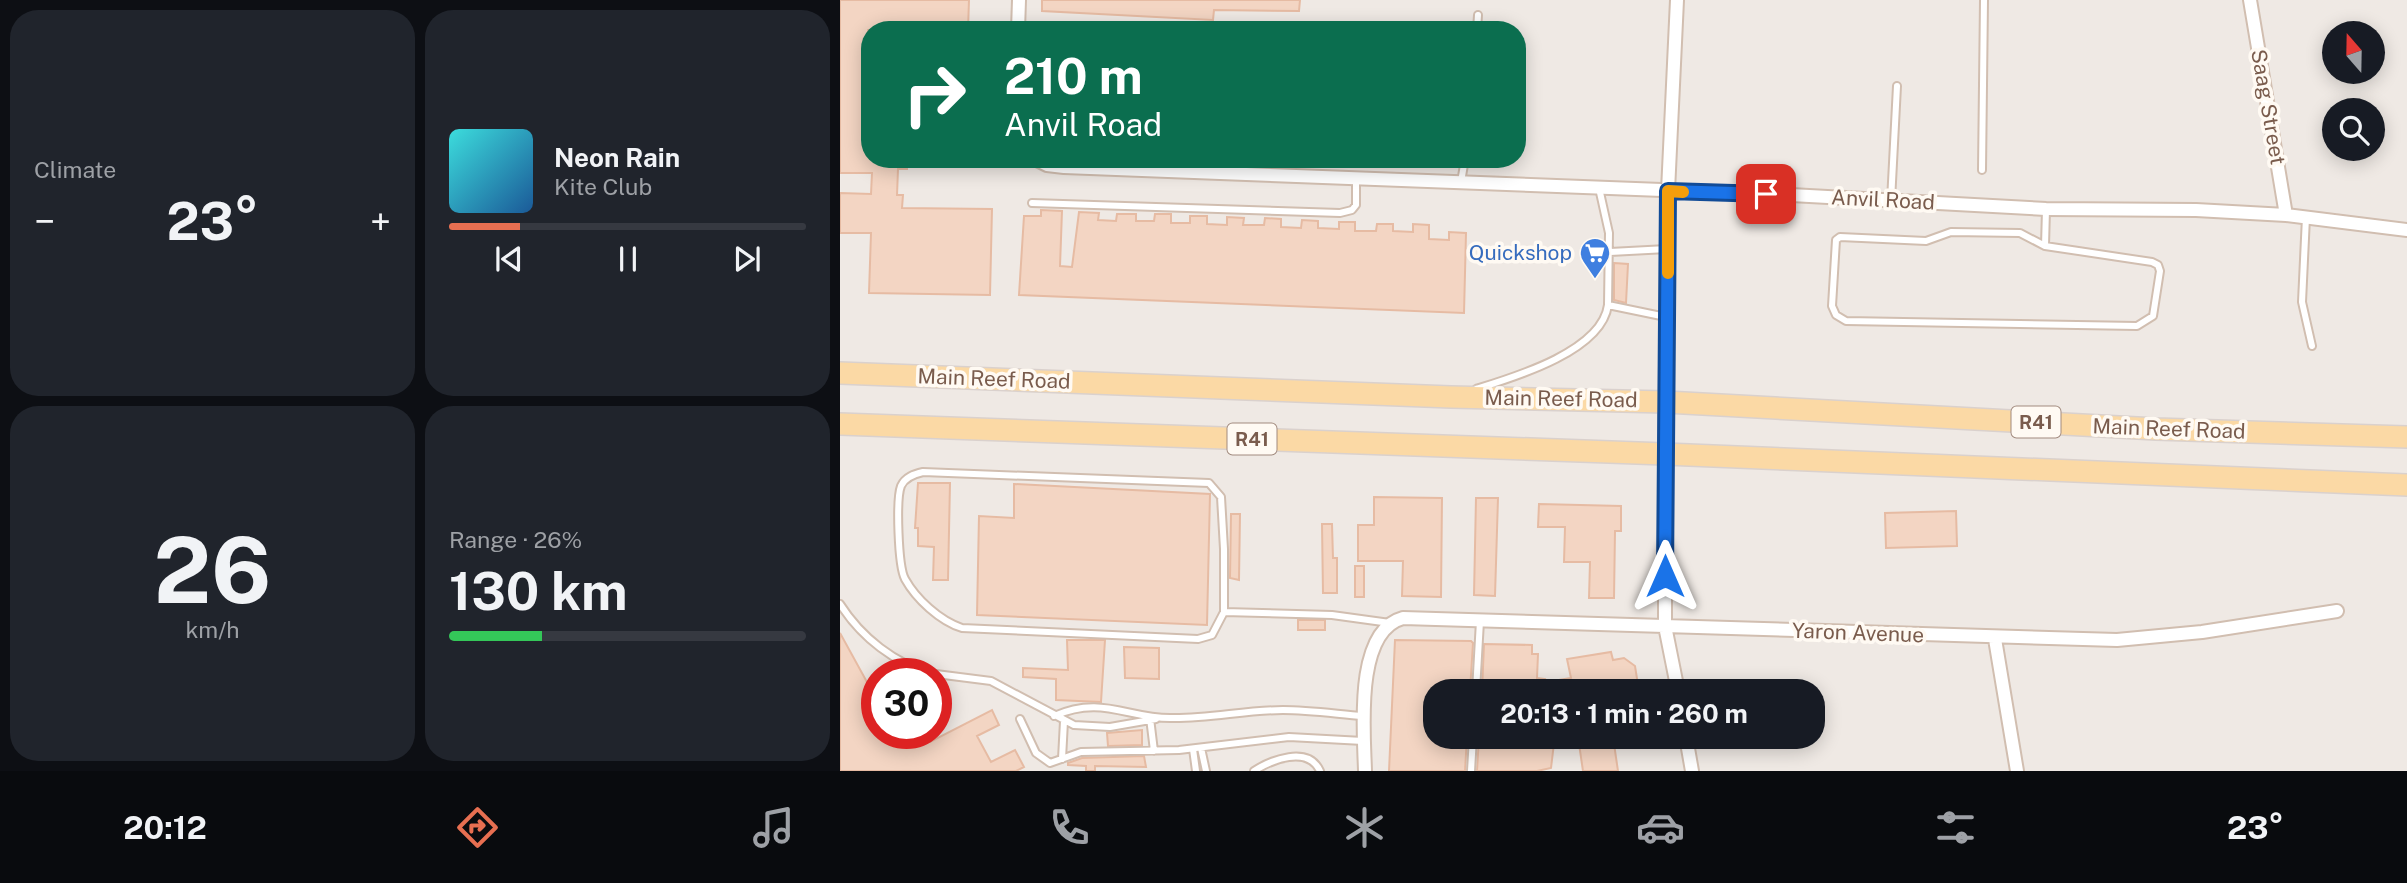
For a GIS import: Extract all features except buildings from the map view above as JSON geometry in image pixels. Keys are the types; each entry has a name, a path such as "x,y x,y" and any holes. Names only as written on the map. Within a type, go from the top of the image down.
{"main road":[{"name":"Main Reef Road","path":"840,373 1451,397 1666,402 2156,429 2407,436"},
{"name":"Main Reef Road","path":"840,424 1665,454 2407,485"}],"street":[{"path":"1018,21 1019,0"},
{"path":"1676,679 1665,626 1665,454 1668,191 1677,0"},
{"name":"Saag Street","path":"2250,0 2286,215"},
{"name":"Anvil Road","path":"1091,168 1599,187 2046,209 2196,210 2286,215 2407,230"},
{"name":"Yaron Avenue","path":"1387,627 1413,617 1995,639 2139,640 2337,611"},
{"path":"1364,771 1367,668 1376,642 1387,627"},
{"path":"1995,639 2017,771"},
{"path":"1688,749 1692,771"}],"lane":[{"path":"1982,170 1984,0"},
{"path":"1478,15 1478,21"},
{"path":"1891,201 1896,86"},
{"path":"1461,182 1463,168"},
{"path":"1032,203 1340,213 1352,210 1356,205 1356,178"},
{"path":"1451,397 1554,360 1599,327 1607,315 1610,252 1607,220 1599,187"},
{"path":"2045,246 2046,209"},
{"path":"2306,217 2302,302 2312,346"},
{"path":"1951,232 2020,233 2045,246 2158,265 2160,271 2153,316 2137,326 1846,321 1836,315 1832,306 1836,240 1840,237 1926,241 1951,232"},
{"path":"1610,252 1668,249"},
{"path":"1608,305 1668,317"},
{"path":"923,472 1209,483 1221,496 1224,612 1216,631 1206,638 1198,639 962,628 953,625 933,611 908,584 902,572 899,556 900,489 908,478 923,472"},
{"path":"840,604 865,635 897,658"},
{"path":"1224,612 1332,615 1387,627"},
{"path":"1477,679 1480,619"},
{"path":"952,676 991,681 1064,722 1110,726 1150,718 1281,710 1365,716"},
{"path":"1054,716 1082,708 1103,707 1150,718"},
{"path":"1062,759 1064,712"},
{"path":"1150,718 1154,751"},
{"path":"1020,719 1040,759 1050,763 1081,751 1197,748 1281,737 1364,741"},
{"path":"1196,771 1197,748"},
{"path":"1197,748 1206,771"},
{"path":"1471,771 1472,749"},
{"path":"1257,770 1272,761 1302,757 1313,760 1320,771"}],"shaded area":[{"path":"840,0 2407,0 2407,771 840,771"}],"slow traffic":[{"path":"1668,273 1668,191 1683,192"}],"place":[{"name":"Quickshop","path":"1595,280"}],"route":[{"path":"1665,576 1668,191 1766,194"}]}
